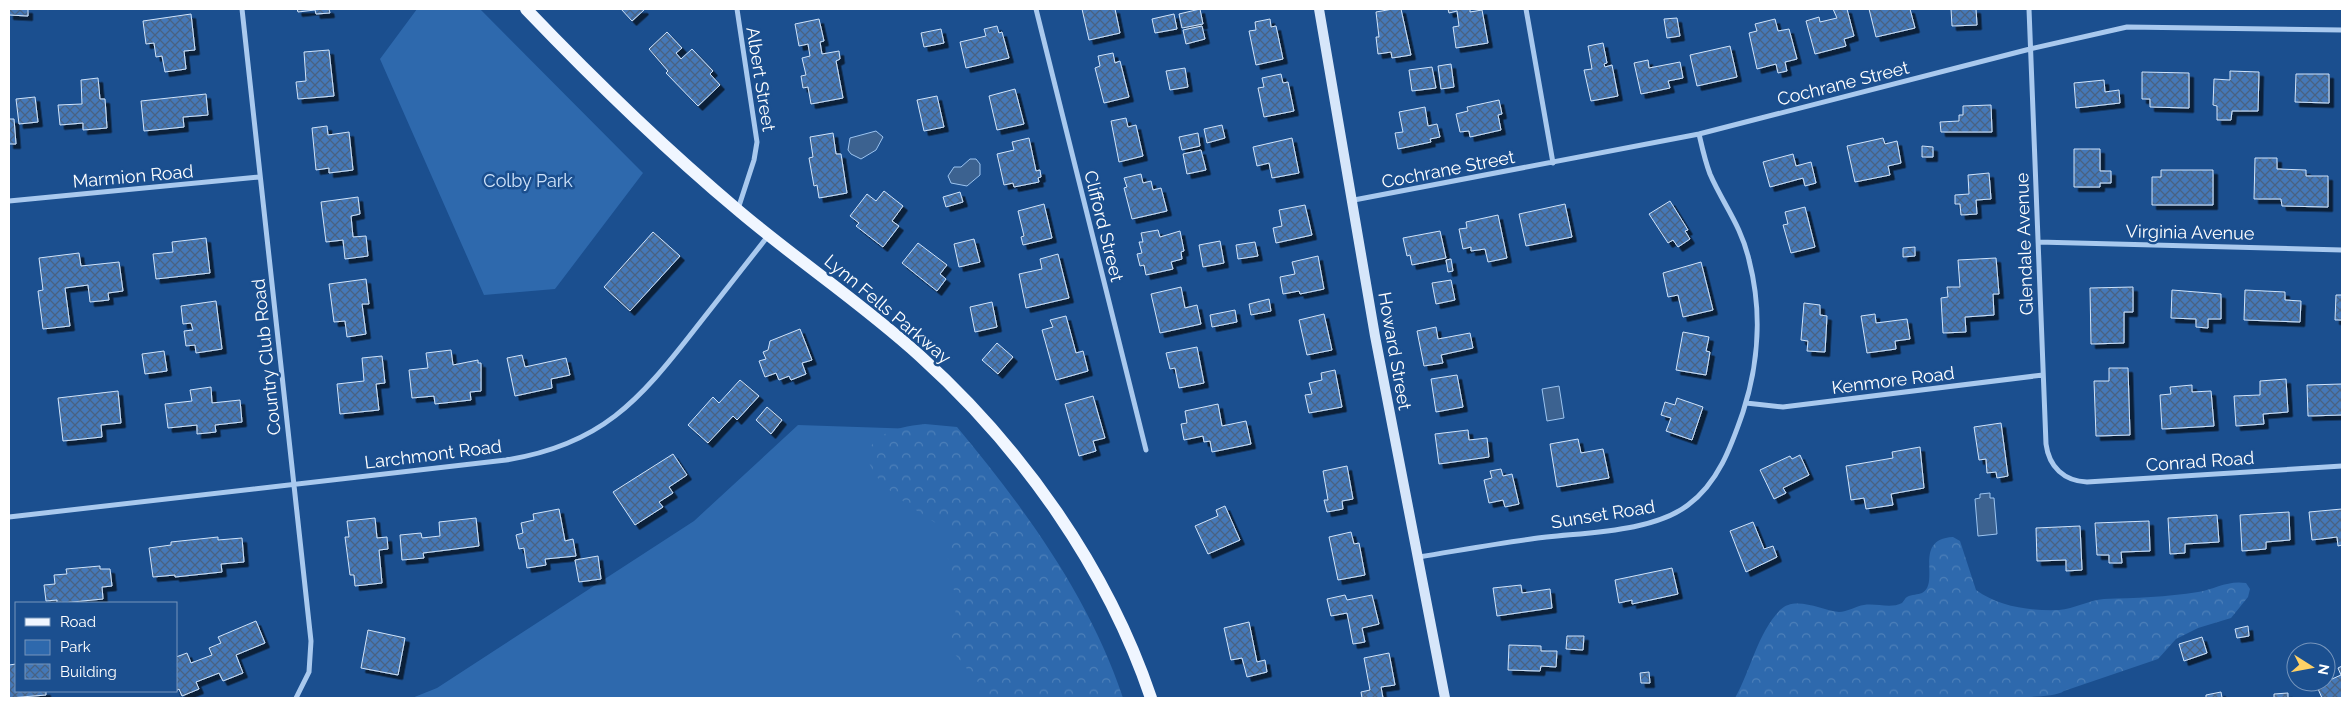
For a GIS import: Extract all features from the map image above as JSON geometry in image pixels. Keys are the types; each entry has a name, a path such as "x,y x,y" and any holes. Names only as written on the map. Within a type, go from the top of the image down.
{"main road":[{"name":"Lynn Fells Parkway","path":"526,9 620,105 738,210 919,355 965,400 1002,441 1051,505 1098,581 1131,647 1151,698"}],"street":[{"name":"Country Club Road","path":"242,9 312,652 307,677 296,698"},
{"name":"Albert Street","path":"737,9 757,142 754,160 738,210"},
{"name":"Clifford Street","path":"1036,9 1146,450"},
{"name":"Howard Street","path":"1319,9 1354,200 1375,336 1419,557 1444,698"},
{"path":"1526,9 1553,163"},
{"name":"Glendale Avenue","path":"2029,9 2047,451 2052,464 2061,474"},
{"name":"Cochrane Street","path":"1354,200 1699,134 2030,49 2135,26 2342,30"},
{"name":"Sunset Road","path":"1419,557 1531,539 1639,526 1669,517 1692,503 1710,484 1727,455 1746,403 1756,355 1757,306 1749,258 1737,223 1710,174 1699,134"},
{"name":"Marmion Road","path":"9,201 260,177"},
{"name":"Larchmont Road","path":"9,517 524,457 559,448 592,432 622,412 648,388 768,235"},
{"name":"Virginia Avenue","path":"2038,242 2342,250"},
{"name":"Kenmore Road","path":"1746,403 1783,408 2043,375"},
{"name":"Conrad Road","path":"2061,474 2073,480 2087,482 2342,466"}],"green space":[{"name":"Colby Park","path":"417,9 480,9 643,173 555,289 484,295 380,59"},
{"path":"925,424 957,427 1007,490 1053,555 1073,589 1109,660 1123,698 991,698 953,652 952,639 956,598 948,571 951,537 946,530 895,495 880,480 871,467 868,456 871,446 890,431"},
{"path":"798,425 947,430 1111,698 412,698 437,688 694,521"},
{"path":"1953,537 1960,541 1976,590 2005,604 2026,609 2059,610 2104,599 2186,594 2239,582 2246,583 2250,589 2248,597 2231,618 2198,628 2176,639 2158,659 2055,694 2019,698 1735,698 1760,641 1780,610 1793,604 1808,605 1839,612 1864,605 1898,605 1907,597 1922,593 1927,588 1930,553 1934,545 1941,540"}],"shaded area":[{"path":"876,131 883,137 876,150 861,159 851,154 848,150 850,138"},
{"path":"970,159 976,159 980,164 980,175 967,186 951,183 948,176 954,167 961,167"},
{"path":"1559,386 1564,418 1547,421 1542,389"},
{"path":"1990,493 1990,498 1994,498 1997,534 1978,536 1975,499 1980,498 1980,494"}],"building":[{"path":"9,9 28,9 28,16 9,15"},
{"path":"297,9 329,9 330,13 316,14 315,10 298,12"},
{"path":"621,9 643,9 644,10 632,21"},
{"path":"1082,9 1115,9 1120,33 1089,40"},
{"path":"1200,9 1203,24 1182,28 1179,14"},
{"path":"1401,9 1411,55 1392,58 1391,52 1378,54 1376,37 1379,37 1376,12"},
{"path":"1448,9 1470,9 1470,12 1482,10 1488,43 1456,48 1453,27 1459,26 1457,11 1449,13"},
{"path":"1833,9 1847,9 1854,36 1844,39 1846,46 1815,54 1806,21 1819,17 1820,22 1837,18"},
{"path":"1869,9 1910,9 1915,28 1876,37"},
{"path":"1951,9 1976,9 1977,25 1952,26"},
{"path":"191,14 195,50 184,51 186,69 165,72 162,56 156,57 154,43 146,44 143,21"},
{"path":"1174,14 1177,29 1155,33 1152,19"},
{"path":"1677,18 1680,36 1667,38 1664,19"},
{"path":"819,19 824,41 820,42 822,54 839,51 840,59 836,61 843,98 811,104 808,87 803,88 801,76 806,75 802,58 810,56 808,44 799,46 795,24"},
{"path":"1270,19 1271,27 1276,26 1283,59 1256,65 1249,31 1256,30 1255,22"},
{"path":"1775,19 1778,31 1789,29 1797,59 1785,62 1787,71 1778,73 1776,64 1757,69 1749,33 1757,31 1755,24"},
{"path":"997,26 999,33 1002,32 1009,58 966,68 960,42 986,36 984,29"},
{"path":"1202,26 1205,39 1186,44 1183,30"},
{"path":"941,29 944,43 924,47 921,33"},
{"path":"667,32 682,48 676,53 681,59 692,49 713,71 710,74 720,85 698,106 666,73 668,71 649,49"},
{"path":"1603,43 1607,63 1604,64 1605,67 1612,65 1618,96 1591,101 1584,70 1592,69 1588,46"},
{"path":"1730,46 1737,77 1697,86 1690,55"},
{"path":"329,50 334,96 298,99 296,82 306,81 304,52"},
{"path":"1113,53 1115,63 1120,61 1129,97 1104,103 1095,68 1100,66 1098,56"},
{"path":"1648,60 1649,68 1680,62 1683,78 1668,81 1670,88 1641,94 1634,63"},
{"path":"1451,64 1454,87 1441,89 1438,66"},
{"path":"1432,67 1436,88 1412,91 1409,70"},
{"path":"1185,68 1188,87 1170,90 1166,71"},
{"path":"2230,71 2259,72 2258,111 2232,111 2231,120 2217,120 2217,106 2213,105 2214,79 2230,80"},
{"path":"2142,72 2189,73 2189,108 2150,107 2150,99 2142,99"},
{"path":"1281,74 1283,83 1288,82 1294,111 1264,117 1258,88 1264,87 1262,78"},
{"path":"2296,74 2329,74 2329,103 2295,102"},
{"path":"98,78 100,99 105,99 107,128 83,130 83,123 60,125 58,105 82,104 81,80"},
{"path":"2104,80 2105,92 2119,90 2120,103 2076,108 2074,83"},
{"path":"1015,89 1024,124 997,130 989,96"},
{"path":"206,94 208,115 183,117 184,127 144,131 141,101"},
{"path":"937,96 944,127 924,131 917,100"},
{"path":"35,97 38,122 19,124 16,99"},
{"path":"1499,100 1502,114 1498,115 1501,130 1470,137 1469,131 1460,132 1456,114 1468,111 1467,107"},
{"path":"1991,105 1992,132 1941,132 1940,122 1959,121 1959,115 1963,115 1963,106"},
{"path":"1425,107 1428,126 1437,124 1440,137 1430,139 1431,142 1398,149 1395,133 1403,132 1399,112"},
{"path":"1126,118 1128,127 1136,125 1143,156 1119,162 1111,121"},
{"path":"9,119 14,119 16,144 9,144"},
{"path":"1222,125 1225,138 1207,143 1204,129"},
{"path":"327,126 328,135 349,132 353,170 329,173 329,168 316,170 312,128"},
{"path":"833,133 836,154 841,154 847,193 819,198 817,185 814,186 809,158 813,157 810,137"},
{"path":"1198,133 1200,146 1182,150 1179,137"},
{"path":"1029,138 1036,171 1040,170 1041,177 1038,178 1039,182 1014,187 1013,183 1004,185 997,154 1014,150 1012,142"},
{"path":"1292,138 1299,173 1272,178 1269,163 1257,166 1253,147"},
{"path":"1883,138 1885,144 1897,141 1901,163 1888,166 1890,175 1855,182 1847,146"},
{"path":"1922,146 1933,147 1933,157 1922,157"},
{"path":"2074,149 2100,149 2100,171 2111,171 2111,183 2100,183 2100,187 2074,187"},
{"path":"1201,150 1206,170 1187,174 1183,154"},
{"path":"1793,154 1796,166 1811,162 1816,183 1805,186 1803,178 1770,187 1763,162"},
{"path":"2255,158 2277,158 2277,169 2306,170 2306,176 2328,176 2328,207 2282,206 2281,199 2254,199"},
{"path":"2161,170 2213,170 2213,205 2152,205 2152,177 2161,177"},
{"path":"1989,173 1991,199 1976,200 1977,214 1961,215 1960,204 1955,204 1955,195 1969,194 1968,175"},
{"path":"1141,174 1143,183 1151,181 1153,190 1161,188 1167,211 1132,219 1124,188 1127,187 1124,178"},
{"path":"884,191 903,206 892,221 899,226 883,247 856,226 859,223 850,216 867,194 876,201"},
{"path":"960,192 963,202 946,207 943,197"},
{"path":"358,197 360,214 351,216 353,237 366,236 368,256 345,259 343,240 326,242 321,202"},
{"path":"1670,201 1688,230 1685,231 1690,239 1678,247 1673,240 1668,243 1649,214"},
{"path":"1044,204 1052,238 1023,245 1021,237 1024,236 1018,211"},
{"path":"1565,204 1572,237 1526,246 1519,214"},
{"path":"1305,205 1312,235 1276,243 1273,228 1282,226 1279,210"},
{"path":"1805,207 1815,247 1791,253 1783,225 1788,224 1785,212"},
{"path":"1498,215 1507,258 1488,262 1485,249 1471,251 1471,247 1463,249 1459,229 1467,228 1466,222"},
{"path":"1158,230 1160,237 1180,231 1184,251 1181,252 1182,259 1171,262 1173,269 1146,275 1144,265 1140,266 1137,254 1142,253 1139,242 1143,242 1141,233"},
{"path":"1440,231 1446,258 1412,265 1410,255 1407,256 1403,238"},
{"path":"653,232 680,256 630,311 604,287"},
{"path":"206,238 210,273 156,279 153,254 173,252 172,242"},
{"path":"974,239 980,262 959,267 954,244"},
{"path":"1220,241 1224,263 1203,267 1199,245"},
{"path":"1255,242 1258,256 1238,259 1236,245"},
{"path":"918,243 947,265 940,274 946,279 937,291 902,263"},
{"path":"1915,247 1915,256 1903,257 1903,248"},
{"path":"79,253 81,266 119,262 123,291 108,293 109,300 90,302 88,285 65,288 70,326 43,329 38,291 43,290 39,258"},
{"path":"1058,254 1069,298 1026,308 1019,274 1042,269 1040,259"},
{"path":"1318,256 1324,289 1300,294 1299,291 1283,294 1280,277 1295,274 1292,262"},
{"path":"1996,258 1999,294 1993,294 1994,315 1965,317 1966,332 1943,333 1941,298 1948,297 1947,287 1960,287 1958,260"},
{"path":"1451,259 1453,271 1448,272 1446,260"},
{"path":"1701,262 1713,310 1683,317 1678,295 1668,297 1663,273"},
{"path":"366,279 369,304 362,304 366,334 347,337 345,321 334,322 329,284"},
{"path":"1451,280 1455,300 1436,304 1432,283"},
{"path":"1181,287 1185,308 1197,305 1201,324 1160,333 1151,294"},
{"path":"2133,287 2133,312 2124,312 2124,343 2091,344 2090,288"},
{"path":"2172,290 2221,294 2221,319 2208,319 2208,328 2196,327 2196,319 2171,318"},
{"path":"2245,290 2285,292 2285,300 2301,301 2300,322 2244,320"},
{"path":"2336,295 2342,295 2342,320 2335,320"},
{"path":"1269,299 1271,311 1251,315 1249,304"},
{"path":"216,301 222,349 196,353 195,345 186,346 184,331 193,330 191,323 183,324 181,306"},
{"path":"992,302 997,327 975,332 970,307"},
{"path":"1804,303 1820,305 1820,315 1827,316 1825,352 1807,351 1808,341 1801,340"},
{"path":"1235,310 1237,322 1212,327 1210,315"},
{"path":"1324,314 1332,350 1307,355 1299,320"},
{"path":"1875,314 1876,323 1907,319 1910,339 1895,341 1896,349 1867,353 1861,316"},
{"path":"1066,316 1076,353 1083,351 1088,371 1056,380 1042,330 1053,327 1050,320"},
{"path":"1436,327 1438,339 1470,333 1473,348 1441,355 1443,363 1424,366 1417,331"},
{"path":"800,329 812,360 802,363 806,374 791,380 789,376 779,380 776,373 765,377 759,361 766,359 763,352 768,350 770,341"},
{"path":"1683,332 1709,337 1706,351 1710,352 1706,375 1676,370"},
{"path":"997,343 1013,357 998,374 982,360"},
{"path":"1197,347 1204,383 1179,388 1175,368 1170,369 1166,353"},
{"path":"451,350 453,365 478,360 478,363 481,363 481,391 470,392 471,400 435,404 434,396 412,398 409,370 428,368 426,353"},
{"path":"164,351 167,371 145,374 142,354"},
{"path":"522,355 525,367 566,358 570,375 551,379 552,388 515,396 507,358"},
{"path":"382,356 385,383 376,384 379,410 340,414 337,384 364,381 362,358"},
{"path":"2109,368 2128,368 2130,435 2096,436 2094,381 2109,381"},
{"path":"1335,370 1342,407 1309,413 1305,395 1312,394 1309,383 1322,380 1321,373"},
{"path":"1457,375 1463,407 1436,412 1431,379"},
{"path":"2286,379 2288,412 2263,414 2264,424 2236,426 2234,396 2260,395 2260,381"},
{"path":"740,380 759,396 737,420 733,416 708,443 688,425 713,397 719,403"},
{"path":"2342,384 2342,415 2308,416 2307,385"},
{"path":"2192,385 2192,392 2211,391 2214,426 2162,429 2160,395 2171,394 2170,387"},
{"path":"211,387 212,403 240,400 242,422 215,425 216,432 197,434 197,425 168,428 165,404 192,401 190,390"},
{"path":"118,391 121,423 101,425 102,437 63,441 58,398"},
{"path":"1093,396 1105,438 1093,441 1096,451 1079,456 1065,404"},
{"path":"1677,398 1703,407 1692,440 1666,431 1671,418 1661,415 1665,402 1675,405"},
{"path":"1218,404 1222,426 1246,421 1251,444 1212,452 1210,441 1204,442 1203,436 1184,440 1181,424 1187,423 1185,411"},
{"path":"767,407 782,420 771,434 756,420"},
{"path":"2001,423 2008,476 1997,478 1996,472 1987,473 1986,459 1979,460 1974,427"},
{"path":"1468,430 1469,440 1487,438 1489,457 1439,464 1435,434"},
{"path":"1578,439 1581,453 1603,449 1609,478 1557,487 1550,444"},
{"path":"1920,447 1924,488 1891,494 1893,505 1866,509 1864,498 1851,500 1846,466 1893,458 1892,452"},
{"path":"673,454 687,475 669,487 673,493 659,502 663,507 635,525 613,492"},
{"path":"1800,455 1809,475 1783,488 1786,493 1774,499 1760,470 1790,456 1792,459"},
{"path":"1347,466 1353,499 1342,501 1343,509 1327,512 1324,500 1328,500 1323,471"},
{"path":"1501,469 1503,476 1512,474 1519,504 1505,507 1503,500 1489,503 1484,480 1492,478 1490,471"},
{"path":"1225,506 1240,540 1208,554 1195,526 1218,516 1216,510"},
{"path":"559,509 565,541 573,539 576,556 545,559 546,565 527,568 524,548 519,549 516,535 523,533 521,523 534,520 533,514"},
{"path":"2342,509 2342,545 2338,546 2337,537 2312,540 2309,512"},
{"path":"2289,512 2290,540 2266,542 2266,549 2242,551 2240,515"},
{"path":"2217,515 2219,542 2185,544 2185,553 2170,554 2168,518"},
{"path":"375,518 377,538 387,537 388,549 379,550 382,583 355,586 354,575 350,575 345,537 349,537 347,521"},
{"path":"476,518 479,546 423,553 424,558 402,560 400,535 421,533 422,538 440,536 439,522"},
{"path":"2149,521 2150,551 2121,552 2122,563 2109,563 2109,555 2097,555 2095,523"},
{"path":"1753,522 1764,549 1773,546 1777,557 1746,572 1730,531"},
{"path":"2080,526 2082,570 2066,571 2066,560 2037,561 2036,528"},
{"path":"1351,532 1354,544 1359,543 1365,575 1338,580 1329,537"},
{"path":"218,537 218,540 242,538 244,562 221,564 222,572 175,577 175,575 153,577 149,548 171,545 171,542"},
{"path":"598,556 601,579 579,582 575,560"},
{"path":"100,566 100,569 110,569 112,586 102,587 103,599 72,602 46,601 44,585 55,584 54,575 67,574 66,569"},
{"path":"1672,568 1678,594 1632,604 1632,600 1619,603 1615,580"},
{"path":"1521,585 1522,593 1550,589 1552,608 1497,616 1493,588"},
{"path":"1345,595 1347,600 1372,595 1379,624 1362,628 1365,642 1353,644 1347,613 1331,616 1327,599"},
{"path":"256,621 265,643 236,655 243,673 223,681 219,673 196,682 199,689 182,696 178,690 178,656 187,653 191,663 212,655 209,648 221,643 218,637"},
{"path":"1249,622 1257,662 1265,660 1267,672 1247,677 1242,658 1231,660 1224,628"},
{"path":"2248,626 2249,636 2237,638 2235,629"},
{"path":"368,630 405,638 398,675 361,668"},
{"path":"1567,636 1584,636 1583,650 1566,649"},
{"path":"2202,637 2207,653 2184,661 2179,644"},
{"path":"1509,645 1541,646 1541,651 1557,651 1556,667 1541,666 1540,671 1508,670"},
{"path":"1389,653 1395,685 1381,687 1383,698 1362,698 1361,692 1370,690 1364,658"},
{"path":"15,664 15,692 46,692 46,695 9,698 9,665"},
{"path":"2342,666 2342,698 2322,698 2319,692 2336,692 2336,677 2341,675 2338,668"},
{"path":"1649,672 1650,683 1641,683 1640,673"},
{"path":"2221,692 2222,698 2206,698 2206,695"},
{"path":"2288,693 2288,698 2274,698 2274,694"}]}
